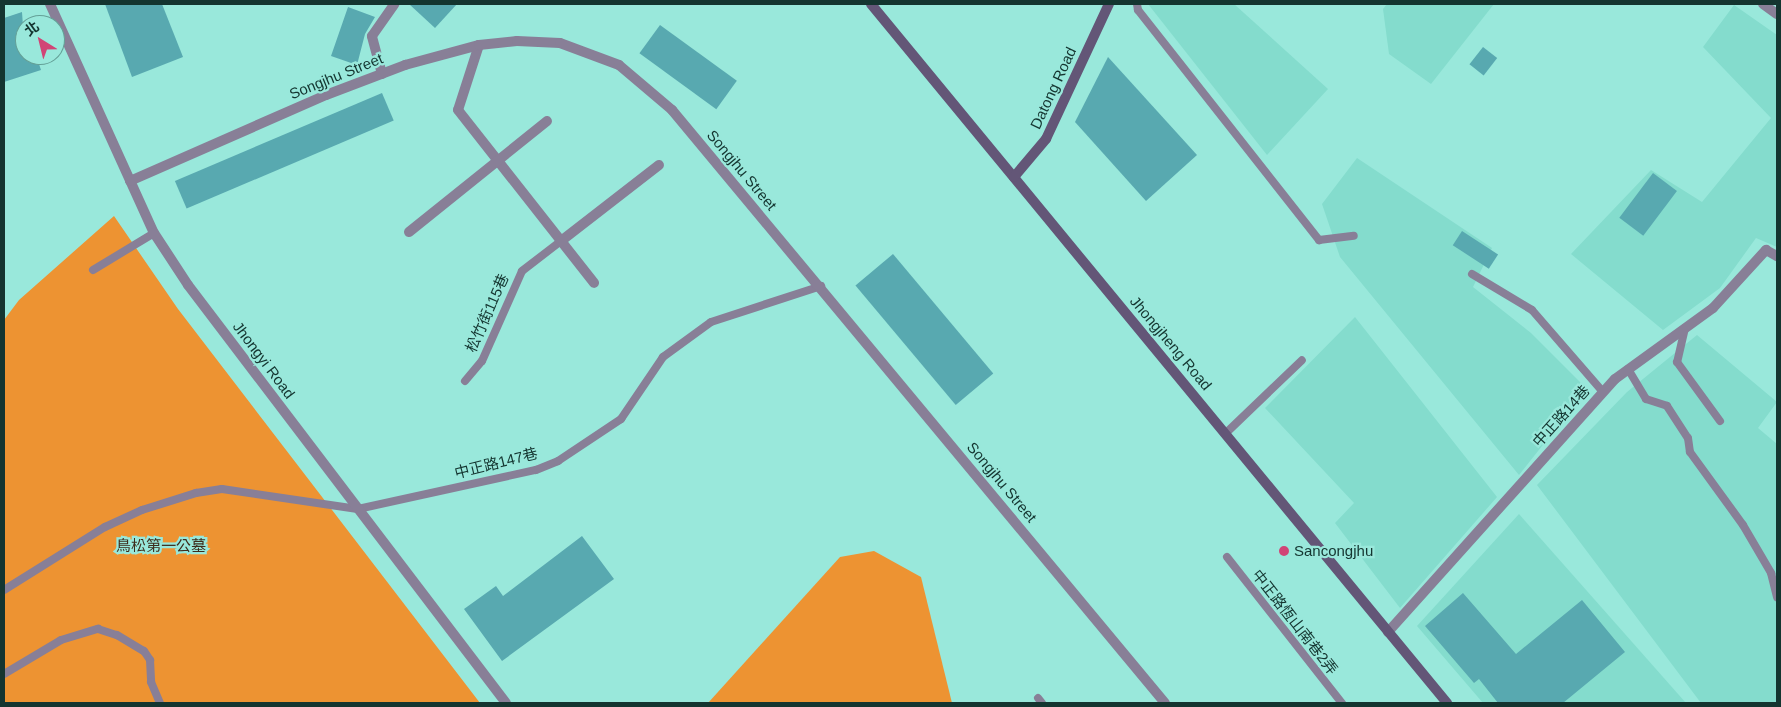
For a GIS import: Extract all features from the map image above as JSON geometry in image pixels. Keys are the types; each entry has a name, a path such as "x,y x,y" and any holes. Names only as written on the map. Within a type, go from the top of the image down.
{"main road":[{"name":"Jhongjheng Road","path":"871,4 1447,703"},
{"name":"Datong Road","path":"1014,177 1046,139 1109,4"}],"street":[{"name":"Jhongyi Road","path":"50,4 154,233 188,285 506,703"},
{"path":"382,74 372,36 394,4"},
{"path":"1763,4 1777,14"},
{"name":"Songjhu Street","path":"130,181 326,95 382,74 479,45 517,40 560,43 619,65 672,110 821,286 1165,703"},
{"path":"479,45 458,110 594,283"},
{"path":"409,232 547,120"},
{"name":"松竹街115巷","path":"561,241 659,165"},
{"name":"中正路14巷","path":"1388,632 1603,392 1628,369 1713,308 1766,250 1777,256"}],"lane":[{"path":"1137,4 1138,10 1318,240 1354,236"},
{"path":"93,270 154,233"},
{"name":"松竹街115巷","path":"465,381 482,361 522,270 561,241"},
{"path":"1472,274 1532,310 1603,392"},
{"name":"中正路147巷","path":"358,509 536,470 558,460 621,419 663,357 711,322 821,286"},
{"path":"1685,328 1677,362 1720,421"},
{"path":"1226,433 1302,360"},
{"path":"1628,369 1646,399 1667,406 1688,438 1690,452 1744,525 1771,573 1777,597"},
{"path":"4,590 105,527 142,510 196,493 222,489 358,509"},
{"name":"中正路恆山南巷2弄","path":"1227,557 1342,703"},
{"path":"4,674 61,640 98,629 117,634 144,651 150,660 151,682 160,703"}],"shaded area":[{"path":"1148,4 1234,4 1328,89 1267,155"},
{"path":"1387,4 1494,4 1431,84 1389,54 1383,9"},
{"path":"1734,5 1777,35 1777,247 1756,238 1720,288 1663,330 1571,254 1651,170 1702,202 1771,118 1703,47"},
{"path":"1357,158 1492,248 1473,287 1531,333 1587,389 1519,475 1340,257 1322,204"},
{"path":"1355,317 1497,497 1400,608 1335,523 1354,503 1265,408"},
{"path":"1697,335 1777,402 1758,428 1777,444 1777,703 1701,703 1537,485 1627,392"},
{"path":"1519,514 1686,703 1483,703 1417,626"}],"green space":[{"name":"鳥松第一公墓","path":"114,216 178,309 480,703 4,703 4,320 19,300"},
{"path":"874,551 921,577 952,703 708,703 840,557"}],"building":[{"path":"105,4 162,4 183,57 132,77"},
{"path":"409,4 457,4 435,28"},
{"path":"348,7 375,17 365,34 357,65 331,56"},
{"path":"22,12 22,15 15,15 15,65 39,65 41,70 4,82 4,18"},
{"path":"660,25 737,81 716,109 639,53"},
{"path":"1483,47 1497,58 1484,75 1469,64"},
{"path":"1108,57 1197,155 1146,201 1075,122"},
{"path":"382,93 394,121 187,209 175,181"},
{"path":"1653,173 1677,191 1643,236 1619,218"},
{"path":"1462,231 1498,254 1489,269 1453,245"},
{"path":"893,254 993,374 956,405 855,285"},
{"path":"582,536 614,579 502,661 464,609 496,586 503,596"},
{"path":"1463,593 1516,654 1582,600 1625,652 1563,703 1498,703 1479,679 1474,683 1425,626"}],"place":[{"name":"Sancongjhu","path":"1284,551"}]}
